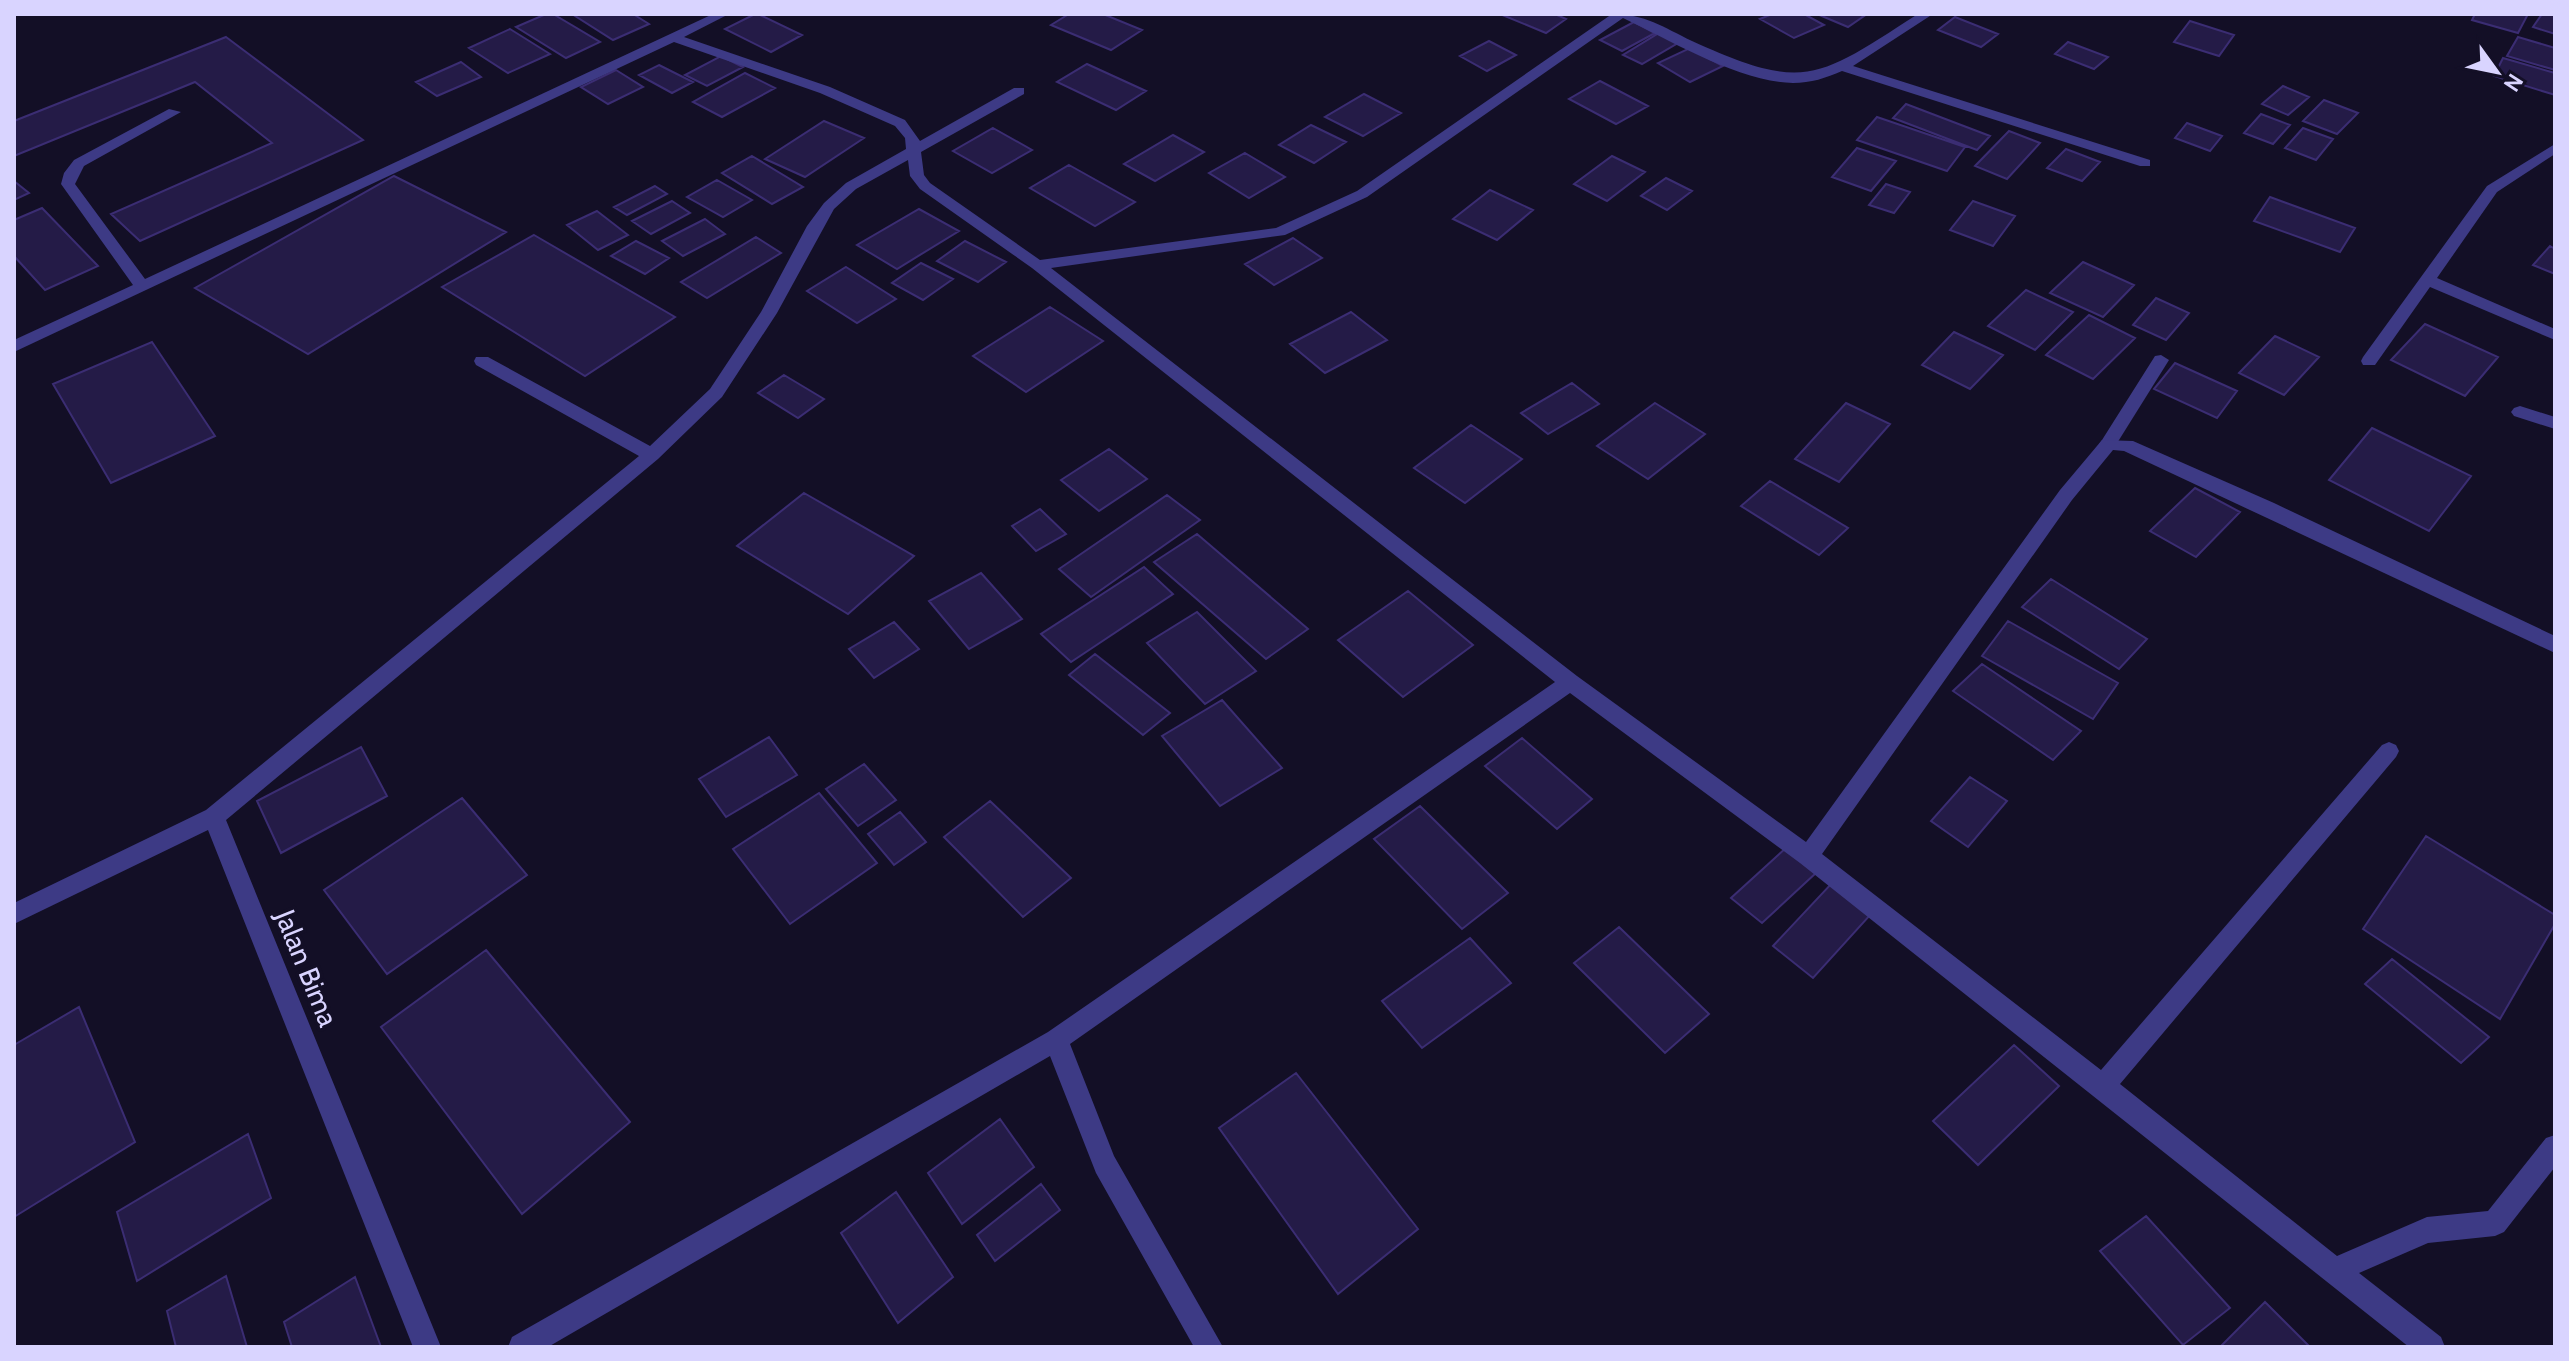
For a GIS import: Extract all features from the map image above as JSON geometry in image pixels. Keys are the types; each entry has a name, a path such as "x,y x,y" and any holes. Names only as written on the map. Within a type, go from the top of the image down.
{"street":[{"path":"15,345 723,14"},
{"path":"1037,265 1242,239 1280,232 1327,212 1362,194 1622,14 1741,66 1785,79 1806,79 1843,67 1927,14"},
{"path":"674,38 825,90 900,123 912,137 917,176 925,186 1037,265 1570,682 1808,856 2431,1347"},
{"path":"1843,67 2145,163"},
{"path":"14,914 214,817 652,455 716,393 769,313 829,206 851,186 1019,91"},
{"path":"142,286 68,184 71,173 79,163 174,112"},
{"path":"2369,361 2492,189 2555,148"},
{"path":"2428,280 2555,335"},
{"path":"1808,856 2066,495 2108,444 2161,360"},
{"path":"482,361 652,455"},
{"path":"2520,412 2555,423"},
{"path":"2108,444 2127,445 2240,495 2555,645"},
{"path":"522,1347 1056,1040 1570,682"},
{"path":"2103,1086 2389,751"},
{"name":"Jalan Bima","path":"214,817 427,1347"},
{"path":"1056,1040 1105,1164 1209,1347"},
{"path":"2336,1270 2427,1230 2495,1223 2555,1147"}],"building":[{"path":"553,14 600,42 566,58 516,27"},
{"path":"572,14 633,14 649,24 613,40"},
{"path":"755,14 802,35 771,52 725,29"},
{"path":"1069,14 1103,14 1142,30 1111,50 1051,25"},
{"path":"1500,14 1555,14 1566,19 1546,33"},
{"path":"1772,14 1804,14 1824,25 1794,38 1760,19"},
{"path":"1817,14 1858,14 1864,16 1848,27"},
{"path":"2475,14 2528,14 2518,33 2472,20"},
{"path":"2542,14 2555,14 2555,34 2533,27"},
{"path":"1955,17 1998,34 1981,47 1938,30"},
{"path":"2190,21 2234,35 2219,56 2174,42"},
{"path":"1634,22 1655,33 1622,51 1600,40"},
{"path":"510,29 550,54 508,73 469,48"},
{"path":"1659,33 1678,43 1642,64 1623,55"},
{"path":"226,37 363,140 140,241 111,214 272,143 195,82 14,156 14,121"},
{"path":"2518,37 2555,48 2555,70 2507,56"},
{"path":"1489,41 1516,55 1487,71 1460,56"},
{"path":"2068,42 2108,57 2094,69 2055,54"},
{"path":"1690,48 1723,66 1690,82 1658,63"},
{"path":"721,56 743,67 707,86 685,75"},
{"path":"2503,58 2555,73 2555,95 2494,76"},
{"path":"461,62 481,77 437,96 416,82"},
{"path":"1087,64 1146,91 1116,110 1057,82"},
{"path":"659,65 693,82 672,93 639,75"},
{"path":"616,70 643,87 608,104 581,87"},
{"path":"745,73 775,88 722,117 693,102"},
{"path":"1600,81 1648,106 1616,124 1569,99"},
{"path":"2283,86 2309,97 2288,115 2262,104"},
{"path":"1364,94 1401,113 1363,136 1325,117"},
{"path":"2324,100 2358,113 2337,134 2303,121"},
{"path":"1906,104 1990,136 1977,150 1893,118"},
{"path":"2261,114 2290,125 2273,144 2244,133"},
{"path":"1877,117 1965,147 1947,171 1857,140"},
{"path":"824,121 864,138 805,177 765,159"},
{"path":"2187,123 2222,136 2210,151 2175,138"},
{"path":"1311,125 1346,142 1314,163 1279,145"},
{"path":"993,128 1032,150 992,173 953,151"},
{"path":"2303,128 2333,139 2316,160 2285,148"},
{"path":"2009,131 2040,143 2007,179 1975,166"},
{"path":"1173,135 1204,152 1155,181 1124,164"},
{"path":"1857,148 1896,161 1871,191 1832,177"},
{"path":"2066,149 2100,162 2082,181 2047,168"},
{"path":"1245,153 1285,177 1249,198 1209,173"},
{"path":"752,156 803,187 772,204 722,173"},
{"path":"1612,156 1645,172 1607,201 1574,184"},
{"path":"1069,165 1135,202 1095,226 1030,188"},
{"path":"394,176 506,232 308,354 195,288"},
{"path":"1666,178 1692,191 1667,210 1641,196"},
{"path":"717,180 752,200 723,217 687,197"},
{"path":"14,181 29,193 14,200"},
{"path":"1886,184 1910,192 1894,213 1869,205"},
{"path":"655,186 667,194 627,215 614,207"},
{"path":"1490,190 1533,210 1497,240 1453,219"},
{"path":"2270,197 2355,228 2340,252 2254,221"},
{"path":"672,201 690,213 651,234 632,221"},
{"path":"1973,201 2015,216 1993,246 1950,230"},
{"path":"42,208 98,266 45,290 14,256 14,220"},
{"path":"919,209 959,231 897,269 857,245"},
{"path":"597,211 628,235 598,250 567,225"},
{"path":"705,219 725,234 683,256 662,241"},
{"path":"534,235 675,317 585,376 442,287"},
{"path":"756,237 781,253 707,298 681,282"},
{"path":"1293,238 1322,258 1274,285 1245,264"},
{"path":"636,241 669,258 645,274 611,256"},
{"path":"965,241 1006,262 978,282 937,261"},
{"path":"2550,246 2555,249 2555,274 2533,265"},
{"path":"2083,262 2134,285 2103,317 2050,293"},
{"path":"921,263 953,279 923,300 892,283"},
{"path":"846,267 896,299 857,323 807,291"},
{"path":"2026,290 2073,312 2035,350 1988,326"},
{"path":"2156,298 2189,313 2166,340 2133,325"},
{"path":"1050,307 1103,341 1026,392 973,356"},
{"path":"1351,312 1387,340 1325,373 1290,344"},
{"path":"2089,315 2135,338 2093,379 2046,355"},
{"path":"2425,324 2498,357 2465,396 2391,360"},
{"path":"1954,332 2003,355 1970,389 1922,365"},
{"path":"2275,336 2319,357 2284,395 2239,373"},
{"path":"152,342 215,436 111,483 53,384"},
{"path":"2175,363 2237,391 2217,418 2154,389"},
{"path":"784,375 824,399 798,418 758,393"},
{"path":"1572,383 1599,404 1548,434 1521,413"},
{"path":"1655,403 1705,434 1648,479 1597,446"},
{"path":"1846,403 1890,424 1839,482 1795,459"},
{"path":"1471,425 1522,459 1465,503 1414,468"},
{"path":"2372,428 2471,476 2429,531 2329,480"},
{"path":"1109,449 1147,479 1099,511 1061,480"},
{"path":"1770,481 1848,528 1819,555 1741,506"},
{"path":"2195,488 2240,512 2196,557 2150,531"},
{"path":"804,493 914,556 848,614 737,546"},
{"path":"1167,495 1200,520 1091,597 1059,569"},
{"path":"1040,509 1066,534 1036,551 1012,526"},
{"path":"1197,534 1308,629 1266,659 1154,562"},
{"path":"1144,567 1173,594 1071,662 1041,634"},
{"path":"981,573 1022,619 969,649 929,601"},
{"path":"2051,579 2147,639 2119,669 2022,607"},
{"path":"1408,591 1473,645 1403,697 1338,640"},
{"path":"1197,612 1256,671 1205,704 1147,643"},
{"path":"2008,621 2118,683 2093,719 1982,656"},
{"path":"894,622 919,649 874,678 849,649"},
{"path":"1095,654 1170,713 1143,735 1069,675"},
{"path":"1982,664 2081,731 2053,760 1953,691"},
{"path":"1222,700 1282,768 1220,806 1162,736"},
{"path":"769,737 797,775 726,817 699,779"},
{"path":"1522,738 1592,799 1557,829 1485,766"},
{"path":"361,747 387,796 281,853 257,801"},
{"path":"864,764 896,800 858,826 826,789"},
{"path":"1970,777 2007,801 1968,847 1931,821"},
{"path":"819,793 877,863 790,924 733,849"},
{"path":"462,798 527,875 387,974 324,890"},
{"path":"990,801 1071,878 1023,917 944,837"},
{"path":"1420,806 1508,893 1462,929 1374,839"},
{"path":"900,812 926,842 894,865 868,834"},
{"path":"2426,836 2555,915 2555,924 2500,1019 2363,929"},
{"path":"1787,847 1817,872 1762,923 1731,898"},
{"path":"1832,883 1872,913 1813,978 1773,946"},
{"path":"1619,927 1709,1014 1665,1053 1574,963"},
{"path":"1470,938 1511,983 1422,1048 1382,1001"},
{"path":"486,950 630,1122 522,1214 381,1027"},
{"path":"2392,959 2489,1037 2461,1063 2365,984"},
{"path":"79,1007 135,1142 14,1217 14,1045"},
{"path":"2014,1045 2059,1086 1978,1165 1933,1121"},
{"path":"1296,1073 1418,1229 1338,1294 1219,1128"},
{"path":"1000,1119 1034,1167 962,1224 928,1173"},
{"path":"248,1134 271,1198 137,1281 117,1212"},
{"path":"1041,1184 1060,1210 995,1261 977,1235"},
{"path":"896,1192 953,1277 898,1323 841,1233"},
{"path":"2146,1216 2230,1308 2183,1345 2100,1251"},
{"path":"226,1276 247,1347 176,1347 167,1311"},
{"path":"355,1277 381,1347 292,1347 284,1322"},
{"path":"2265,1302 2310,1347 2220,1347"}]}
